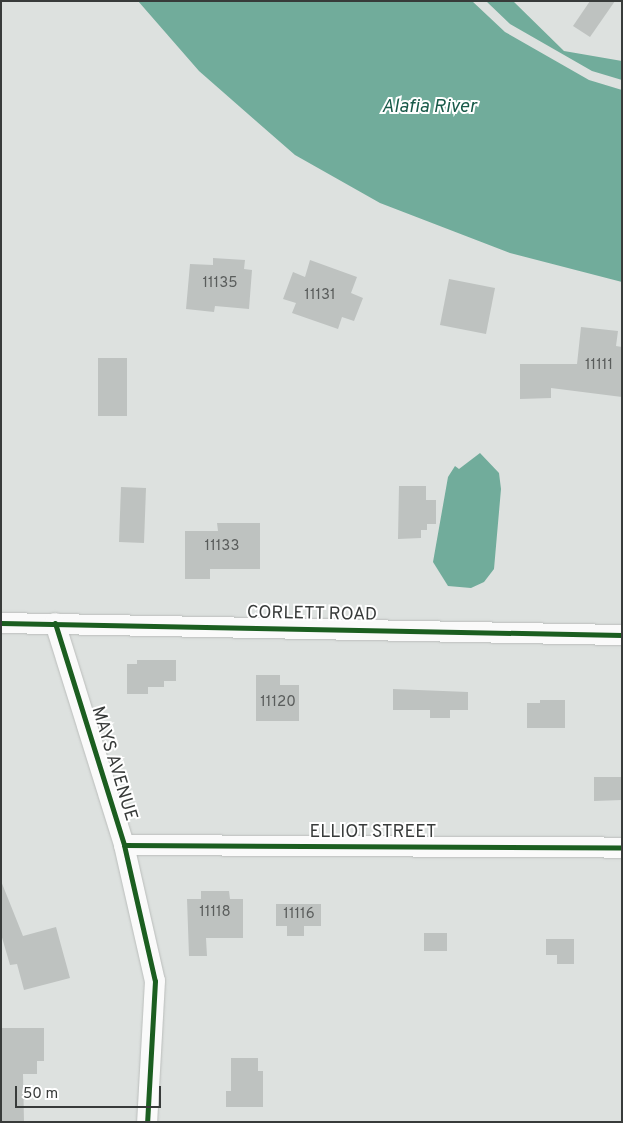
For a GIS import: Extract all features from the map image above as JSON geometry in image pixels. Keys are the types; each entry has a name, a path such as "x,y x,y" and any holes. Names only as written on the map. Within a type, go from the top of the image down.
{"street":[{"name":"CORLETT ROAD","path":"1,623 622,635"},
{"name":"MAYS AVENUE","path":"55,623 124,845 155,981 148,1122"},
{"name":"ELLIOT STREET","path":"124,845 622,848"}],"water":[{"name":"Alafia River","path":"138,1 472,1 505,32 589,80 622,90 622,282 510,253 380,203 295,155 199,71"},
{"path":"486,1 513,1 564,51 622,61 622,80 592,71 510,24"},
{"path":"480,453 499,473 501,489 494,569 484,582 471,588 448,586 433,562 448,477 455,466 459,469"}],"building":[{"path":"590,1 615,1 590,37 573,26"},
{"path":"213,258 245,260 244,269 252,270 249,309 215,306 214,312 186,309 190,264 213,265"},
{"path":"310,260 357,277 351,293 363,298 354,321 342,317 338,329 292,313 296,303 283,299 293,272 305,277"},
{"path":"449,279 495,288 486,334 440,325"},
{"path":"581,327 618,331 616,346 622,347 622,397 551,388 551,398 520,399 520,364 577,364"},
{"path":"98,358 127,358 127,416 98,416"},
{"path":"399,486 426,486 426,500 436,500 436,524 427,524 427,530 421,530 421,538 398,539"},
{"path":"121,487 146,488 144,543 119,542"},
{"path":"217,523 260,523 260,569 210,569 210,579 185,579 185,531 218,531"},
{"path":"137,660 176,660 176,681 164,681 164,687 148,687 148,694 127,694 127,664 137,664"},
{"path":"256,675 280,675 280,685 299,685 299,721 256,721"},
{"path":"393,689 468,692 468,710 450,710 450,718 430,718 430,710 393,710"},
{"path":"540,700 565,700 565,728 527,728 527,703 540,703"},
{"path":"594,777 622,777 622,800 594,801"},
{"path":"1,881 23,936 56,927 70,978 24,990 17,964 10,965 1,934"},
{"path":"201,891 229,891 230,899 243,899 243,938 206,938 207,956 189,956 187,899 201,899"},
{"path":"276,904 321,904 321,926 304,926 304,936 287,936 287,926 276,926"},
{"path":"424,933 447,933 447,951 424,951"},
{"path":"546,939 574,939 574,964 557,964 557,955 546,955"},
{"path":"1,1028 44,1028 44,1061 37,1061 37,1074 23,1074 24,1122 1,1122"},
{"path":"231,1058 258,1058 258,1071 263,1071 263,1107 226,1107 226,1091 231,1091"}],"cycle path":[{"path":"1,623 622,635"},
{"path":"55,623 124,845 155,981 147,1122"},
{"path":"124,845 622,848"}]}
